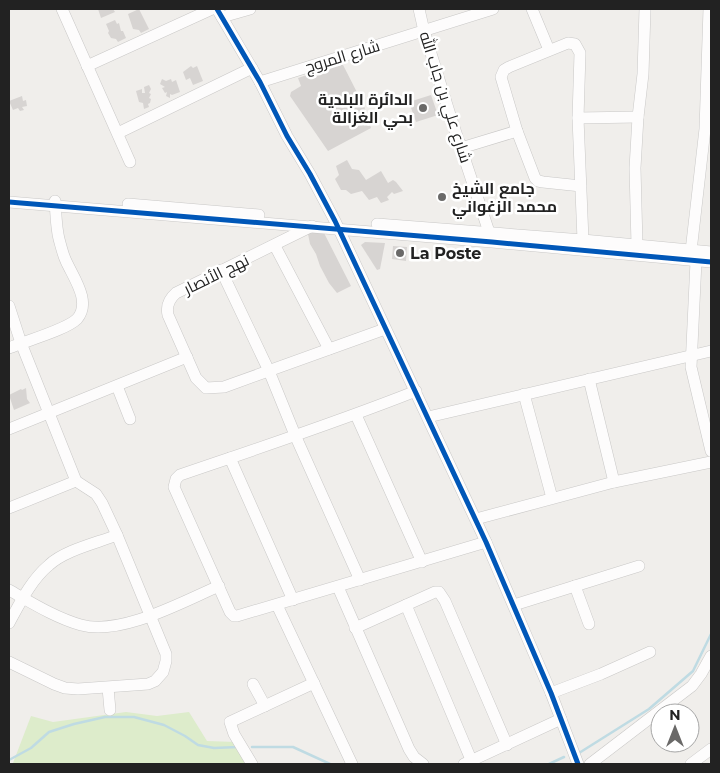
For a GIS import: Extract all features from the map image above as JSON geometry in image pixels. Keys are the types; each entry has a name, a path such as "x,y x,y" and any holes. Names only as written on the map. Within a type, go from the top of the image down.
{"street":[{"path":"62,9 130,162"},
{"path":"87,66 212,9"},
{"path":"250,9 219,13 260,82 287,136 310,174 416,391 514,605 578,764"},
{"name":"شارع علي بن جاب الله","path":"419,9 424,31 461,148 492,238"},
{"name":"شارع المروج","path":"260,82 493,9"},
{"path":"532,9 549,50"},
{"path":"637,245 635,168 643,74 645,9"},
{"path":"709,9 708,128 693,256 690,355 692,375 711,451"},
{"path":"582,186 538,181 532,174 501,77 502,73 509,67 568,43 575,44 579,48 580,53 578,118 582,186 583,240"},
{"path":"118,133 252,68"},
{"path":"578,118 638,117"},
{"path":"461,148 517,131"},
{"path":"9,195 55,202 693,256 711,252"},
{"path":"9,202 55,202"},
{"path":"9,348 66,326 77,319 81,309 82,298 80,289 66,260 59,239 55,202"},
{"name":"نهج الأنصار","path":"187,357 168,315 167,308 176,293 275,246 315,223"},
{"path":"492,238 583,240 637,245 693,256 711,262"},
{"path":"275,246 329,349"},
{"path":"221,270 269,371 295,435 360,580"},
{"path":"9,306 21,343 76,481 88,488 99,499 117,535 166,654 165,668 155,681 148,684 108,688 65,688 42,679 9,662"},
{"path":"9,429 187,357 196,378 206,388 224,387 385,329"},
{"path":"428,417 711,351"},
{"path":"589,379 614,482"},
{"path":"116,386 130,419"},
{"path":"416,391 356,415 230,458 176,479 174,487 220,586 230,612 234,616 277,605 486,542"},
{"path":"524,394 552,498"},
{"path":"356,415 422,562"},
{"path":"230,458 293,600"},
{"path":"476,519 614,482 711,462"},
{"path":"9,508 76,481"},
{"path":"9,623 23,598 49,565 58,559 117,535"},
{"path":"514,605 639,566"},
{"path":"9,590 65,620 83,626 109,628 151,615 220,586"},
{"path":"575,586 589,624"},
{"path":"338,587 409,749 414,757 423,764"},
{"path":"355,628 435,592 442,594 507,746"},
{"path":"277,605 352,764"},
{"path":"406,605 468,763 561,719"},
{"path":"551,693 601,674 650,652"},
{"path":"590,764 692,686 711,656"},
{"path":"252,764 234,734 230,722 314,683"},
{"path":"253,684 265,706"},
{"path":"108,688 110,710"},
{"path":"692,764 711,749"}],"green space":[{"path":"126,712 157,716 189,712 207,741 236,742 247,762 242,764 13,763 31,716 53,722"}],"building":[{"path":"98,9 113,9 115,12 101,18"},
{"path":"139,9 149,29 141,33 139,30 133,29 128,14"},
{"path":"115,20 117,24 119,23 121,31 123,31 126,38 118,42 116,39 111,38 106,24"},
{"path":"342,63 364,106 371,128 328,151 290,96 291,92 301,86 298,78"},
{"path":"191,66 193,68 197,66 203,81 193,85 190,78 186,80 183,72"},
{"path":"162,79 166,81 171,79 172,82 176,80 180,92 170,94 170,98 166,96 167,92 165,93 162,88 165,87 160,84"},
{"path":"149,85 151,89 149,93 151,94 149,98 151,99 148,104 149,107 144,109 143,103 139,102 136,91 142,89 142,93 145,93 144,87"},
{"name":"الدائرة البلدية بحي الغزالة","path":"431,95 438,115 416,122 409,102"},
{"path":"22,96 23,101 26,100 27,106 22,107 24,110 20,111 18,108 13,110 9,101"},
{"path":"347,160 352,169 359,170 366,180 381,171 388,183 393,180 403,191 394,194 392,192 387,197 389,200 381,203 377,197 369,200 362,191 351,194 346,190 341,190 335,179 339,175 336,166"},
{"path":"315,229 324,233 351,286 337,293 329,283 310,244 308,234"},
{"path":"365,242 385,243 380,269 377,270 361,245"},
{"name":"La Poste","path":"393,246 407,247 406,261 392,259"},
{"path":"26,388 27,399 30,403 14,410 9,395"}],"waterway":[{"path":"579,753 649,709 693,671 711,634"},
{"path":"9,760 31,748 49,732 105,717 134,717 164,725 198,745 214,748 238,747"},
{"path":"252,747 293,747 330,764"},
{"path":"549,764 564,757"}],"cycle path":[{"path":"217,9 260,82 287,136 335,221 486,542 551,693 578,764"},
{"path":"9,202 711,262"}],"place":[{"name":"الدائرة البلدية بحي الغزالة","path":"423,108"},
{"name":"جامع الشيخ محمد الزغواني","path":"442,197"},
{"name":"La Poste","path":"400,253"}]}
